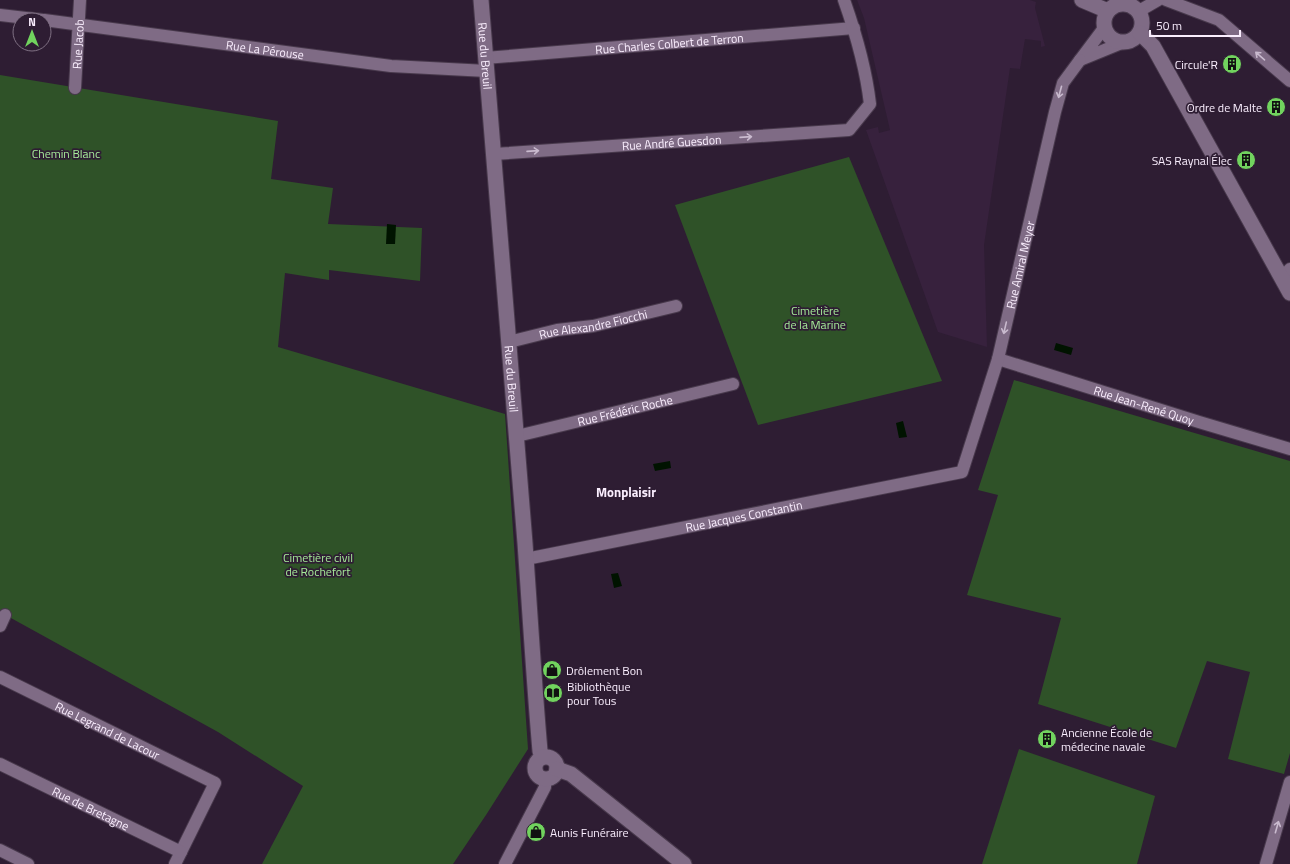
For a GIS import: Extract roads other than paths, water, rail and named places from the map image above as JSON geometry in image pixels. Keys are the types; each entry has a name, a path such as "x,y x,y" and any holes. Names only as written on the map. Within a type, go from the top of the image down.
{"street":[{"name":"Rue Jacob","path":"75,88 80,0"},
{"name":"Rue du Breuil","path":"480,0 517,436 534,682 540,751 543,757"},
{"path":"844,0 854,28"},
{"path":"1082,0 1108,11"},
{"path":"1139,11 1158,0"},
{"path":"1166,0 1219,20 1290,81"},
{"path":"1080,60 1136,38 1140,33 1143,22 1139,11 1128,4 1121,4 1112,7 1105,16 1104,28 1107,34 1117,41 1124,42"},
{"name":"Rue La Pérouse","path":"0,15 12,16"},
{"name":"Rue La Pérouse","path":"52,21 391,66 486,64"},
{"name":"Rue Charles Colbert de Terron","path":"486,64 854,28"},
{"name":"Rue André Guesdon","path":"494,154 850,130 870,104 854,28"},
{"name":"Rue Amiral Meyer","path":"962,472 998,359 1063,83 1104,28"},
{"path":"1140,33 1153,46 1286,274 1290,293"},
{"name":"Rue Alexandre Fiocchi","path":"509,342 557,330 593,326 676,306"},
{"name":"Rue Jean-René Quoy","path":"998,359 1290,449"},
{"name":"Rue Frédéric Roche","path":"517,436 733,384"},
{"name":"Rue Jacques Constantin","path":"526,559 962,472"},
{"name":"Rue Legrand de Lacour","path":"0,677 215,783 181,852"},
{"path":"543,757 552,758 557,765 557,769 556,774 553,777 545,779 537,775 535,767 539,759 543,757"},
{"name":"Rue de Bretagne","path":"0,764 181,852"},
{"path":"557,769 571,774 684,864"},
{"path":"505,864 545,787 545,779"},
{"path":"1266,864 1290,782"},
{"path":"0,850 28,864"},
{"path":"175,864 181,852"}],"place":[{"name":"Circule'R","path":"1232,64"},
{"name":"Ordre de Malte","path":"1276,107"},
{"name":"SAS Raynal Élec","path":"1246,160"},
{"name":"Drôlement Bon","path":"552,670"},
{"name":"Bibliothèque pour Tous","path":"553,693"},
{"name":"Ancienne École de médecine navale","path":"1047,739"},
{"name":"Aunis Funéraire","path":"536,832"}],"district":[{"name":"Monplaisir","path":"626,492"}],"park label":[{"name":"Chemin Blanc","path":"66,153"},
{"name":"Cimetière de la Marine","path":"815,317"},
{"name":"Cimetière civil de Rochefort","path":"318,564"}]}
